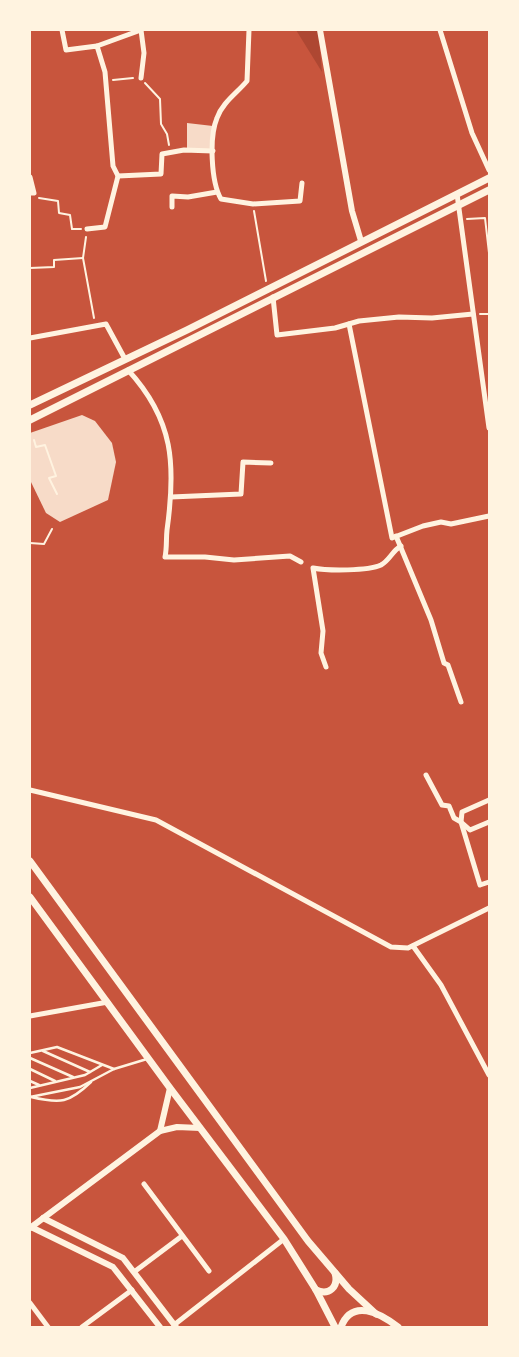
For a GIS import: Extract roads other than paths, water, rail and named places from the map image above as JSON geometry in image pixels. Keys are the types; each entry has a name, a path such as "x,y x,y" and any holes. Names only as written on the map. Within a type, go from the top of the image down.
{"main road":[{"path":"30,405 267,290 489,178"},
{"path":"30,420 489,190"},
{"path":"361,241 365,251"},
{"path":"30,861 308,1241 349,1290 376,1314 398,1327"},
{"path":"30,897 148,1059 284,1240 316,1290 335,1327"},
{"path":"316,1290 324,1293 332,1290 336,1282 335,1273"},
{"path":"341,1327 345,1317 353,1311 363,1310 376,1314"}],"street":[{"path":"62,30 66,50 97,46 141,30 144,53 141,78"},
{"path":"249,30 247,81 226,104 217,118 213,151 216,192 221,199 253,204 300,201 302,183"},
{"path":"320,30 352,211 361,241"},
{"path":"440,30 472,133 489,170"},
{"path":"87,229 106,227 118,176 113,166 106,81 97,46"},
{"path":"118,176 161,174 162,154 184,150 213,151"},
{"path":"30,176 32,193"},
{"path":"172,207 172,196 216,192"},
{"path":"458,194 489,428"},
{"path":"273,297 277,335 359,321 398,317 432,318 473,314"},
{"path":"30,338 106,324 125,359"},
{"path":"349,324 394,537 401,546 431,620 444,663 448,665 461,702"},
{"path":"128,370 151,398 159,413 171,460 173,478 165,557 205,557 234,560 290,556 301,562"},
{"path":"171,497 241,494 243,462 271,463"},
{"path":"394,537 441,522 451,524 489,516"},
{"path":"326,668 321,653 323,631 313,568 372,568 382,565 392,551 401,546"},
{"path":"426,775 442,806 449,806 454,818 470,830 489,822"},
{"path":"30,790 156,820 390,948 413,946 489,908"},
{"path":"489,800 462,812 461,822 476,879 480,885 489,882"},
{"path":"413,946 441,985 489,1075"},
{"path":"30,1016 108,1002"},
{"path":"160,1131 170,1088"},
{"path":"160,1327 113,1267 30,1228 160,1131 176,1127 200,1128"},
{"path":"144,1184 209,1271"},
{"path":"43,1218 123,1258 175,1326 284,1240"},
{"path":"134,1272 182,1236"},
{"path":"82,1327 132,1290"},
{"path":"30,1303 48,1327"}],"lane":[{"path":"30,1053 57,1047 114,1069"},
{"path":"42,1050 90,1072"},
{"path":"30,1058 74,1078"},
{"path":"94,1080 75,1097 54,1102 30,1097 80,1087 114,1069 148,1059"},
{"path":"30,1088 74,1078 103,1065"},
{"path":"30,1069 56,1082"},
{"path":"30,1081 40,1085"}]}
